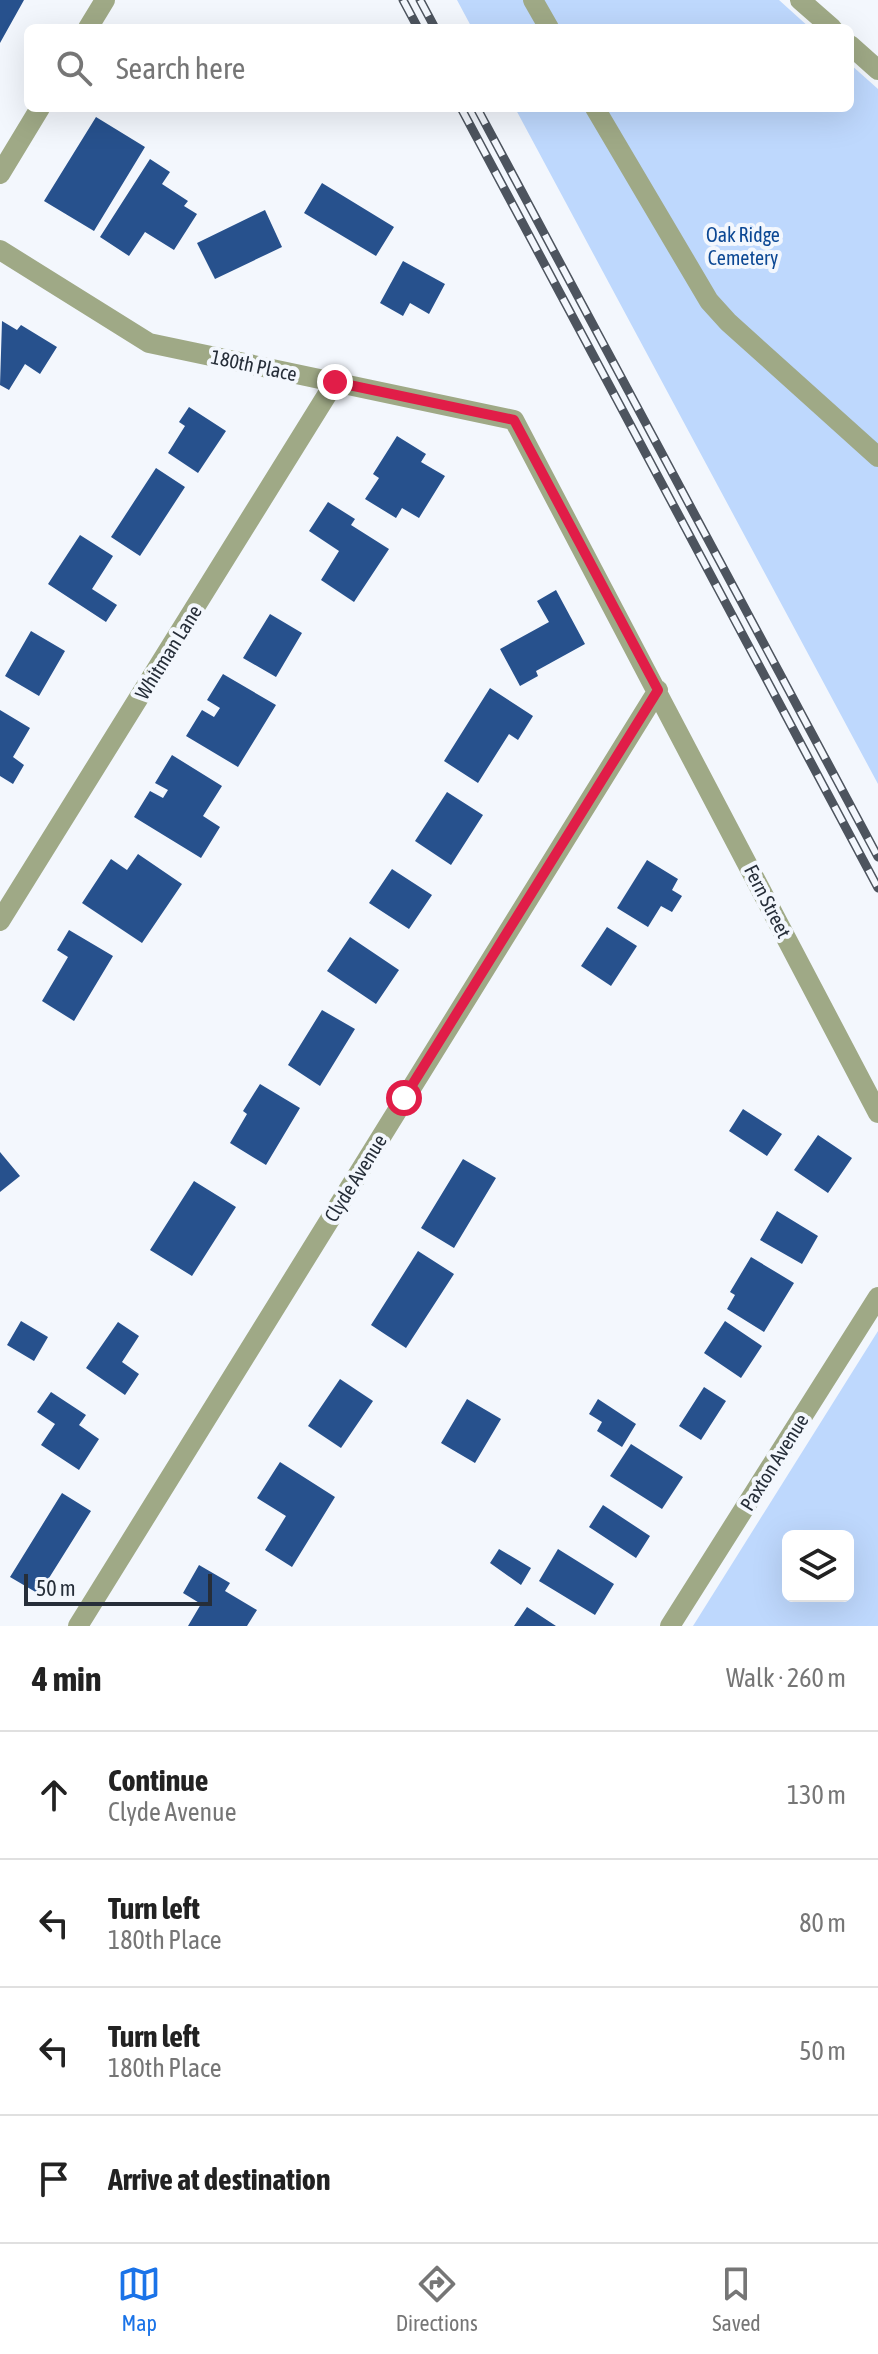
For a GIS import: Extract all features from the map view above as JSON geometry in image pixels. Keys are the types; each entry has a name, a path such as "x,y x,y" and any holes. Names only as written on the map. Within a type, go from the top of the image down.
{"street":[{"path":"90,24 105,0"},
{"path":"533,0 547,24"},
{"path":"800,0 827,24"},
{"path":"854,49 878,70"},
{"path":"0,174 38,112"},
{"path":"597,112 709,301 728,322 878,457"},
{"name":"180th Place","path":"0,250 149,343 514,420 658,690"},
{"name":"Whitman Lane","path":"0,921 335,382"},
{"name":"Fern Street","path":"658,690 878,1113"},
{"name":"Clyde Avenue","path":"78,1626 658,690"},
{"name":"Paxton Avenue","path":"670,1626 878,1297"}],"green space":[{"path":"457,0 779,0 806,24 470,24"},
{"name":"Oak Ridge Cemetery","path":"854,68 878,89 878,784 517,112 854,112"},
{"path":"878,1331 878,1626 693,1626"}],"building":[{"path":"0,0 24,0 0,43"},
{"path":"96,117 145,147 94,231 44,201"},
{"path":"150,159 170,172 162,184 188,201 184,206 197,214 174,250 145,232 129,256 100,237"},
{"path":"322,183 394,227 376,256 304,213"},
{"path":"265,210 282,247 215,279 197,243"},
{"path":"403,261 445,284 429,314 410,303 403,316 380,303"},
{"path":"2,321 17,330 21,325 57,347 40,374 25,364 9,390 0,385"},
{"path":"189,407 226,431 198,473 168,453 185,426 179,422"},
{"path":"397,436 426,454 421,462 445,476 419,518 402,508 396,518 365,499 379,478 373,474"},
{"path":"156,468 185,487 140,556 111,537"},
{"path":"328,502 355,519 351,525 389,549 354,602 321,580 339,551 309,531"},
{"path":"80,535 113,556 92,589 117,605 106,622 48,584"},
{"path":"556,590 585,644 536,671 538,676 520,686 500,649 549,622 537,601"},
{"path":"270,614 302,633 276,677 243,658"},
{"path":"31,631 65,651 39,696 5,676"},
{"path":"223,674 276,705 238,767 186,736 202,710 214,717 220,708 207,700"},
{"path":"490,688 533,716 518,740 509,734 478,783 444,761"},
{"path":"0,710 30,728 13,757 24,765 13,784 0,776"},
{"path":"172,755 222,786 203,816 220,827 201,858 134,817 150,791 163,798 168,790 155,783"},
{"path":"447,792 483,815 451,865 415,841"},
{"path":"138,854 182,884 142,943 82,903 111,859 127,870"},
{"path":"647,860 678,879 672,890 682,896 672,912 661,906 648,927 617,908"},
{"path":"392,869 432,895 409,929 369,903"},
{"path":"607,927 637,946 611,986 581,966"},
{"path":"69,930 113,956 74,1021 42,1001 68,957 57,950"},
{"path":"350,937 399,970 376,1004 327,971"},
{"path":"322,1010 355,1029 320,1086 288,1065"},
{"path":"260,1084 300,1108 266,1165 230,1143 247,1114 243,1111"},
{"path":"743,1109 782,1134 767,1156 729,1131"},
{"path":"818,1135 852,1158 828,1193 794,1170"},
{"path":"0,1152 20,1176 0,1192"},
{"path":"463,1159 496,1178 454,1248 421,1228"},
{"path":"194,1181 236,1207 192,1276 150,1250"},
{"path":"777,1211 818,1236 802,1264 760,1240"},
{"path":"418,1251 454,1274 406,1348 371,1325"},
{"path":"751,1257 794,1283 764,1332 727,1309 735,1295 730,1292"},
{"path":"21,1321 48,1337 34,1361 7,1345"},
{"path":"725,1321 762,1346 741,1378 704,1353"},
{"path":"118,1322 139,1336 122,1362 139,1374 125,1395 86,1368"},
{"path":"340,1379 373,1401 341,1448 308,1426"},
{"path":"704,1387 726,1401 701,1440 679,1426"},
{"path":"51,1392 86,1415 79,1425 99,1439 79,1470 41,1445 55,1424 37,1412"},
{"path":"467,1399 501,1419 475,1463 441,1443"},
{"path":"598,1399 636,1424 622,1447 597,1431 602,1422 589,1414"},
{"path":"631,1444 683,1477 662,1509 610,1476"},
{"path":"280,1462 335,1497 292,1567 265,1550 286,1516 257,1498"},
{"path":"62,1493 91,1511 39,1594 10,1577"},
{"path":"603,1505 650,1536 636,1558 589,1527"},
{"path":"499,1549 531,1568 521,1585 490,1563"},
{"path":"558,1549 614,1584 595,1615 539,1581"},
{"path":"199,1565 230,1583 225,1591 257,1610 247,1626 188,1626 201,1604 183,1593"},
{"path":"527,1607 556,1626 514,1626"}],"railway":[{"path":"403,0 416,24"},
{"path":"420,0 433,24"},
{"path":"463,112 878,888"},
{"path":"479,112 878,857"}],"route":[{"path":"335,382 514,420 658,690 404,1098"}]}
